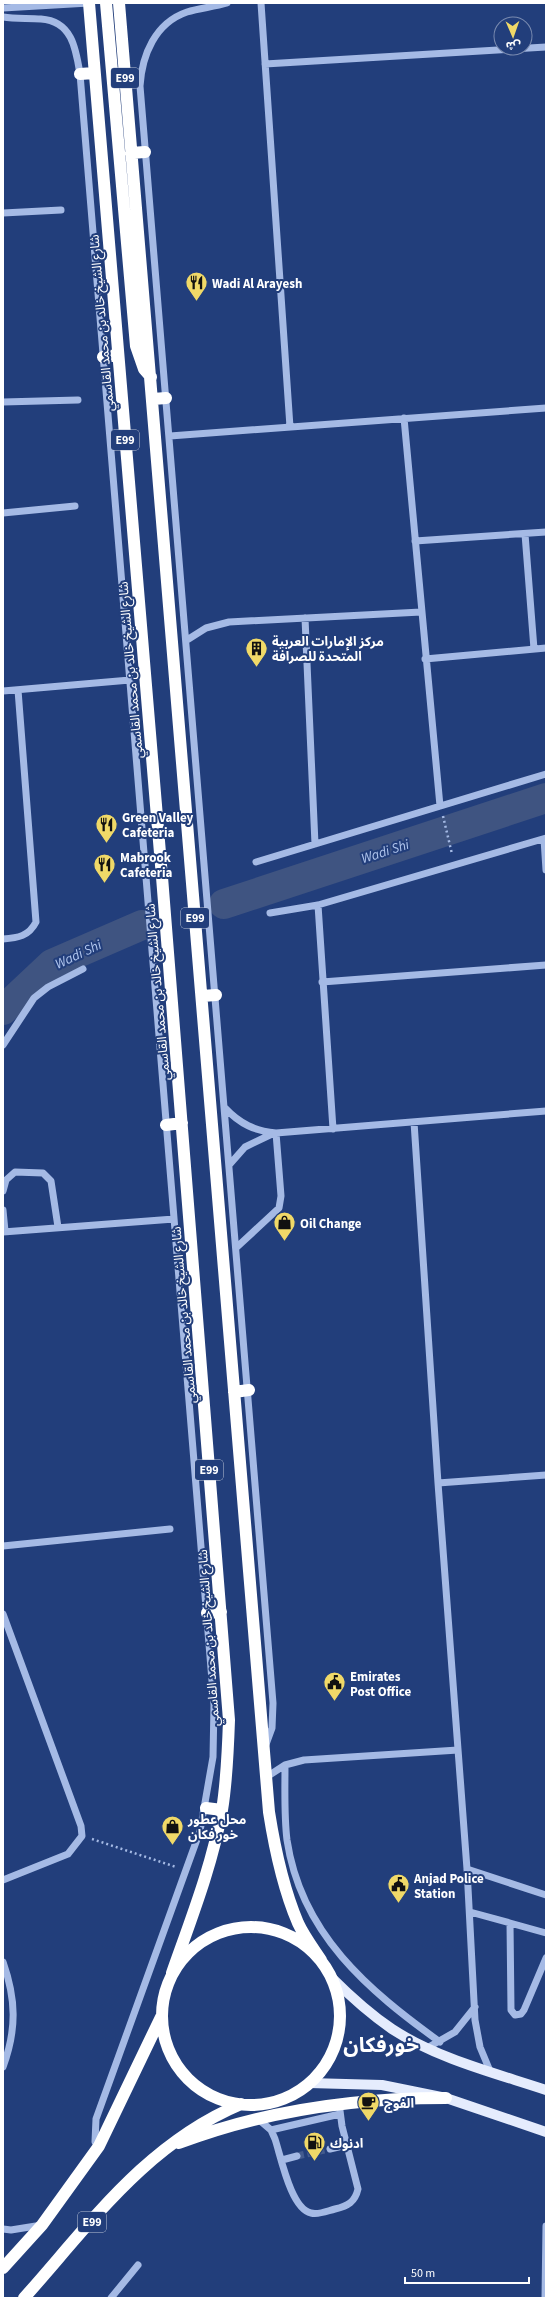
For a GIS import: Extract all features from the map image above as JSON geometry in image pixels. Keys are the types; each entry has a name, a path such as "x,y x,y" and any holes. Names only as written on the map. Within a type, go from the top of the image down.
{"highway":[{"name":"شارع الشيخ خالد بن محمد القاسمي","path":"89,3 162,877 229,1720 228,1765 222,1810 212,1855 166,1987 161,2017"},
{"path":"106,3 136,346 144,369 151,378"},
{"name":"E99","path":"119,3 153,399 264,1750 265,1778 275,1850 285,1888 298,1924 321,1960"},
{"path":"80,74 94,72"},
{"path":"131,153 145,152"},
{"path":"103,357 118,355"},
{"path":"153,399 166,398"},
{"path":"202,996 216,995"},
{"path":"166,1125 182,1123"},
{"path":"234,1392 249,1390"},
{"path":"207,1613 221,1612"},
{"path":"206,1808 222,1810"},
{"path":"161,2017 168,2048 177,2066 194,2085 216,2098 241,2104 266,2104 289,2096 310,2083 328,2061 338,2033 340,2005 331,1977 321,1960 303,1943 280,1932 256,1927 231,1929 208,1938 188,1953 172,1973"},
{"path":"3,2268 42,2224 99,2146 161,2017"},
{"path":"164,2149 210,2131 257,2118 339,2108 392,2098 446,2098"},
{"name":"E99","path":"24,2298 136,2172 164,2149 201,2123 241,2104"}],"main road":[{"path":"331,1977 356,2001 392,2029 427,2048 490,2072 546,2090"},
{"path":"310,2083 382,2085 446,2098 546,2132"}],"street":[{"path":"3,8 89,3"},
{"path":"227,3 187,12 175,18 165,26 150,44 142,64 140,86 249,1390 274,1716 269,1740 264,1750"},
{"path":"261,3 290,427"},
{"path":"3,17 42,19 59,24 66,30 74,41 80,74 207,1613 214,1731 213,1757 206,1808 186,1871 96,2119 95,2142 99,2146"},
{"path":"265,64 546,47"},
{"path":"3,213 61,210"},
{"path":"3,402 78,400"},
{"path":"170,436 546,408"},
{"path":"404,418 425,659 440,806"},
{"path":"3,513 75,506"},
{"path":"415,541 546,532"},
{"path":"526,534 534,649"},
{"path":"187,640 201,630 217,624 421,612"},
{"path":"305,618 315,844"},
{"path":"425,659 546,648"},
{"path":"3,691 130,680"},
{"path":"3,939 24,936 32,930 36,922 18,690"},
{"path":"256,862 546,774"},
{"path":"270,913 318,905 545,838 546,870"},
{"path":"318,905 333,1129"},
{"path":"322,982 546,964"},
{"path":"3,1045 34,998 48,987 83,969"},
{"path":"225,1108 233,1117 253,1129 276,1133"},
{"path":"230,1164 245,1147 265,1136 276,1133 546,1111"},
{"path":"414,1122 438,1483 470,1912 476,2034 490,2072"},
{"path":"237,1247 279,1208 281,1196 276,1133"},
{"path":"3,1191 6,1180 15,1172 43,1173 51,1181 58,1227"},
{"path":"3,1210 4,1232 174,1219"},
{"path":"438,1483 546,1475"},
{"path":"3,1546 170,1529"},
{"path":"3,1614 81,1826 82,1836 68,1854 3,1880"},
{"path":"265,1778 285,1765 304,1760 458,1750"},
{"path":"285,1765 286,1820 291,1861 305,1900 318,1924 334,1948 369,1987 388,2004 440,2042"},
{"path":"467,1869 546,1895"},
{"path":"470,1912 546,1933"},
{"path":"510,1923 511,2010 515,2015 523,2012 546,1958"},
{"path":"3,1962 10,1981 15,2006 12,2032 3,2067"},
{"path":"427,2048 440,2042 459,2028 475,2007"},
{"path":"257,2118 271,2130 296,2201 300,2207 312,2214 319,2214 351,2203 356,2196 357,2181 346,2146 339,2108 271,2130"},
{"path":"330,2149 346,2146"},
{"path":"282,2160 297,2156"},
{"path":"3,2229 11,2230 42,2224"},
{"path":"545,2294 546,2226"},
{"path":"111,2298 138,2264"}],"path":[{"path":"443,816 452,854"},
{"path":"82,1836 186,1871"}],"waterway":[{"name":"Wadi Shi","path":"224,904 546,798"},
{"name":"Wadi Shi","path":"3,1010 52,964 142,925"}],"tunnel":[{"path":"297,2156 330,2149"}],"place":[{"name":"Wadi Al Arayesh","path":"197,302"},
{"name":"مركز الإمارات العربية المتحدة للصرافة","path":"257,668"},
{"name":"Green Valley Cafeteria","path":"106,844"},
{"name":"Mabrook Cafeteria","path":"105,884"},
{"name":"Oil Change","path":"285,1242"},
{"name":"Emirates Post Office","path":"334,1702"},
{"name":"محل عطور خور فكان","path":"172,1846"},
{"name":"Anjad Police Station","path":"398,1904"},
{"name":"الفوج","path":"368,2122"},
{"name":"ادنوك","path":"314,2162"}],"district":[{"name":"خورفكان","path":"381,2045"}]}
